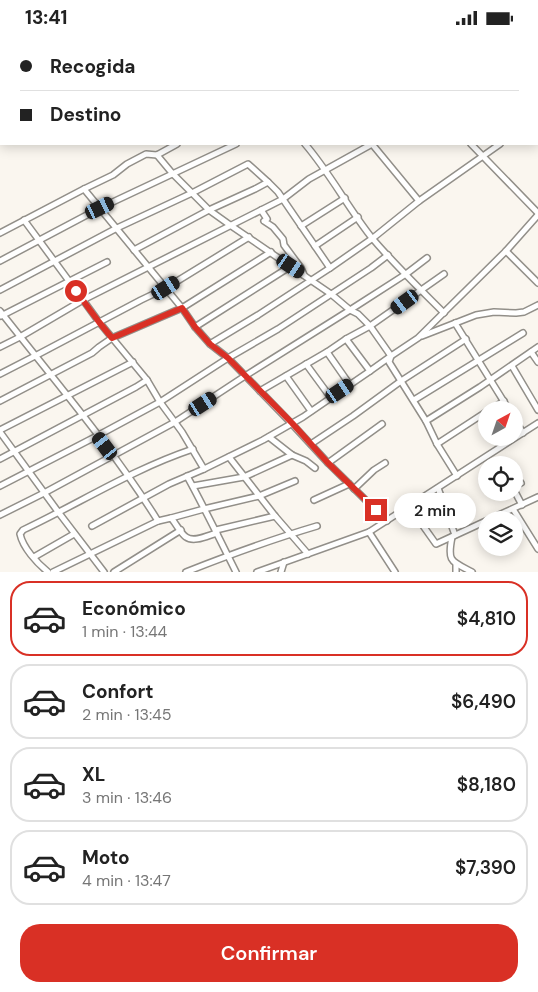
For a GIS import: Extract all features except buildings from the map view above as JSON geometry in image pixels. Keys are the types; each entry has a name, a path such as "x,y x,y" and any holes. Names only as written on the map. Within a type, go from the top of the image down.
{"street":[{"path":"0,233 114,175 127,164 146,154 157,155 175,145"},
{"path":"0,261 100,208 234,145"},
{"path":"306,145 373,238 444,313"},
{"path":"0,347 83,300 282,199 310,179 370,145"},
{"path":"373,145 419,201"},
{"path":"92,526 169,483 204,469 269,437 312,411 418,337 506,251 538,214 472,145"},
{"path":"210,344 330,268 373,238 419,201 499,145"},
{"path":"157,155 192,193 230,225 358,314 391,356"},
{"path":"0,290 248,164 268,182 282,199 330,268"},
{"path":"134,250 210,209 268,182"},
{"path":"84,189 210,344 228,358 292,423 328,463 387,521"},
{"path":"301,226 345,198"},
{"path":"261,210 267,219 264,221 273,227 283,239 284,245 304,275"},
{"path":"315,246 358,217"},
{"path":"24,220 99,322 148,379 160,402 193,449 204,469"},
{"path":"0,373 166,288 249,237"},
{"path":"506,251 538,283"},
{"path":"0,401 92,353 112,338 182,308 271,252"},
{"path":"0,486 160,402 228,358 278,329 388,255"},
{"path":"0,515 175,422 406,274 427,258"},
{"path":"108,262 1,314 113,456 144,498 158,521"},
{"path":"195,327 291,266"},
{"path":"260,391 346,339 370,327 444,274"},
{"path":"418,337 476,315 494,312 524,312 538,305"},
{"path":"456,323 504,401"},
{"path":"414,400 523,333"},
{"path":"346,339 370,371"},
{"path":"311,444 354,416 401,381 466,339"},
{"path":"426,421 512,366 538,347"},
{"path":"327,352 350,385"},
{"path":"531,352 538,362"},
{"path":"391,356 389,362 414,400 437,444 457,476"},
{"path":"104,572 58,513 0,431 133,362"},
{"path":"306,364 331,398"},
{"path":"512,366 538,410"},
{"path":"286,376 312,411"},
{"path":"0,459 148,379"},
{"path":"437,444 478,417"},
{"path":"523,433 538,423"},
{"path":"328,463 382,424"},
{"path":"269,437 292,455 306,461 315,468"},
{"path":"257,572 369,532 503,446"},
{"path":"48,572 34,557 21,538 20,534 23,530 127,475 193,449"},
{"path":"193,485 244,477 292,455"},
{"path":"229,457 275,516 308,554"},
{"path":"354,489 374,470 385,463"},
{"path":"187,476 217,531 236,572"},
{"path":"53,572 158,521 259,496 295,481"},
{"path":"314,500 349,484"},
{"path":"438,488 454,536 449,551 450,557 456,564 472,572"},
{"path":"509,511 538,497"},
{"path":"520,501 522,505"},
{"path":"409,507 436,544 478,525"},
{"path":"513,509 538,549"},
{"path":"171,517 186,537 197,539 217,531 275,516"},
{"path":"186,572 228,555 317,526"},
{"path":"114,572 181,530"},
{"path":"369,532 395,572"},
{"path":"34,557 74,534"},
{"path":"281,572 284,562"},
{"path":"456,564 456,572"}],"route":[{"path":"76,291 112,338 182,308 210,344 228,358 292,423 328,463 376,510"}]}
